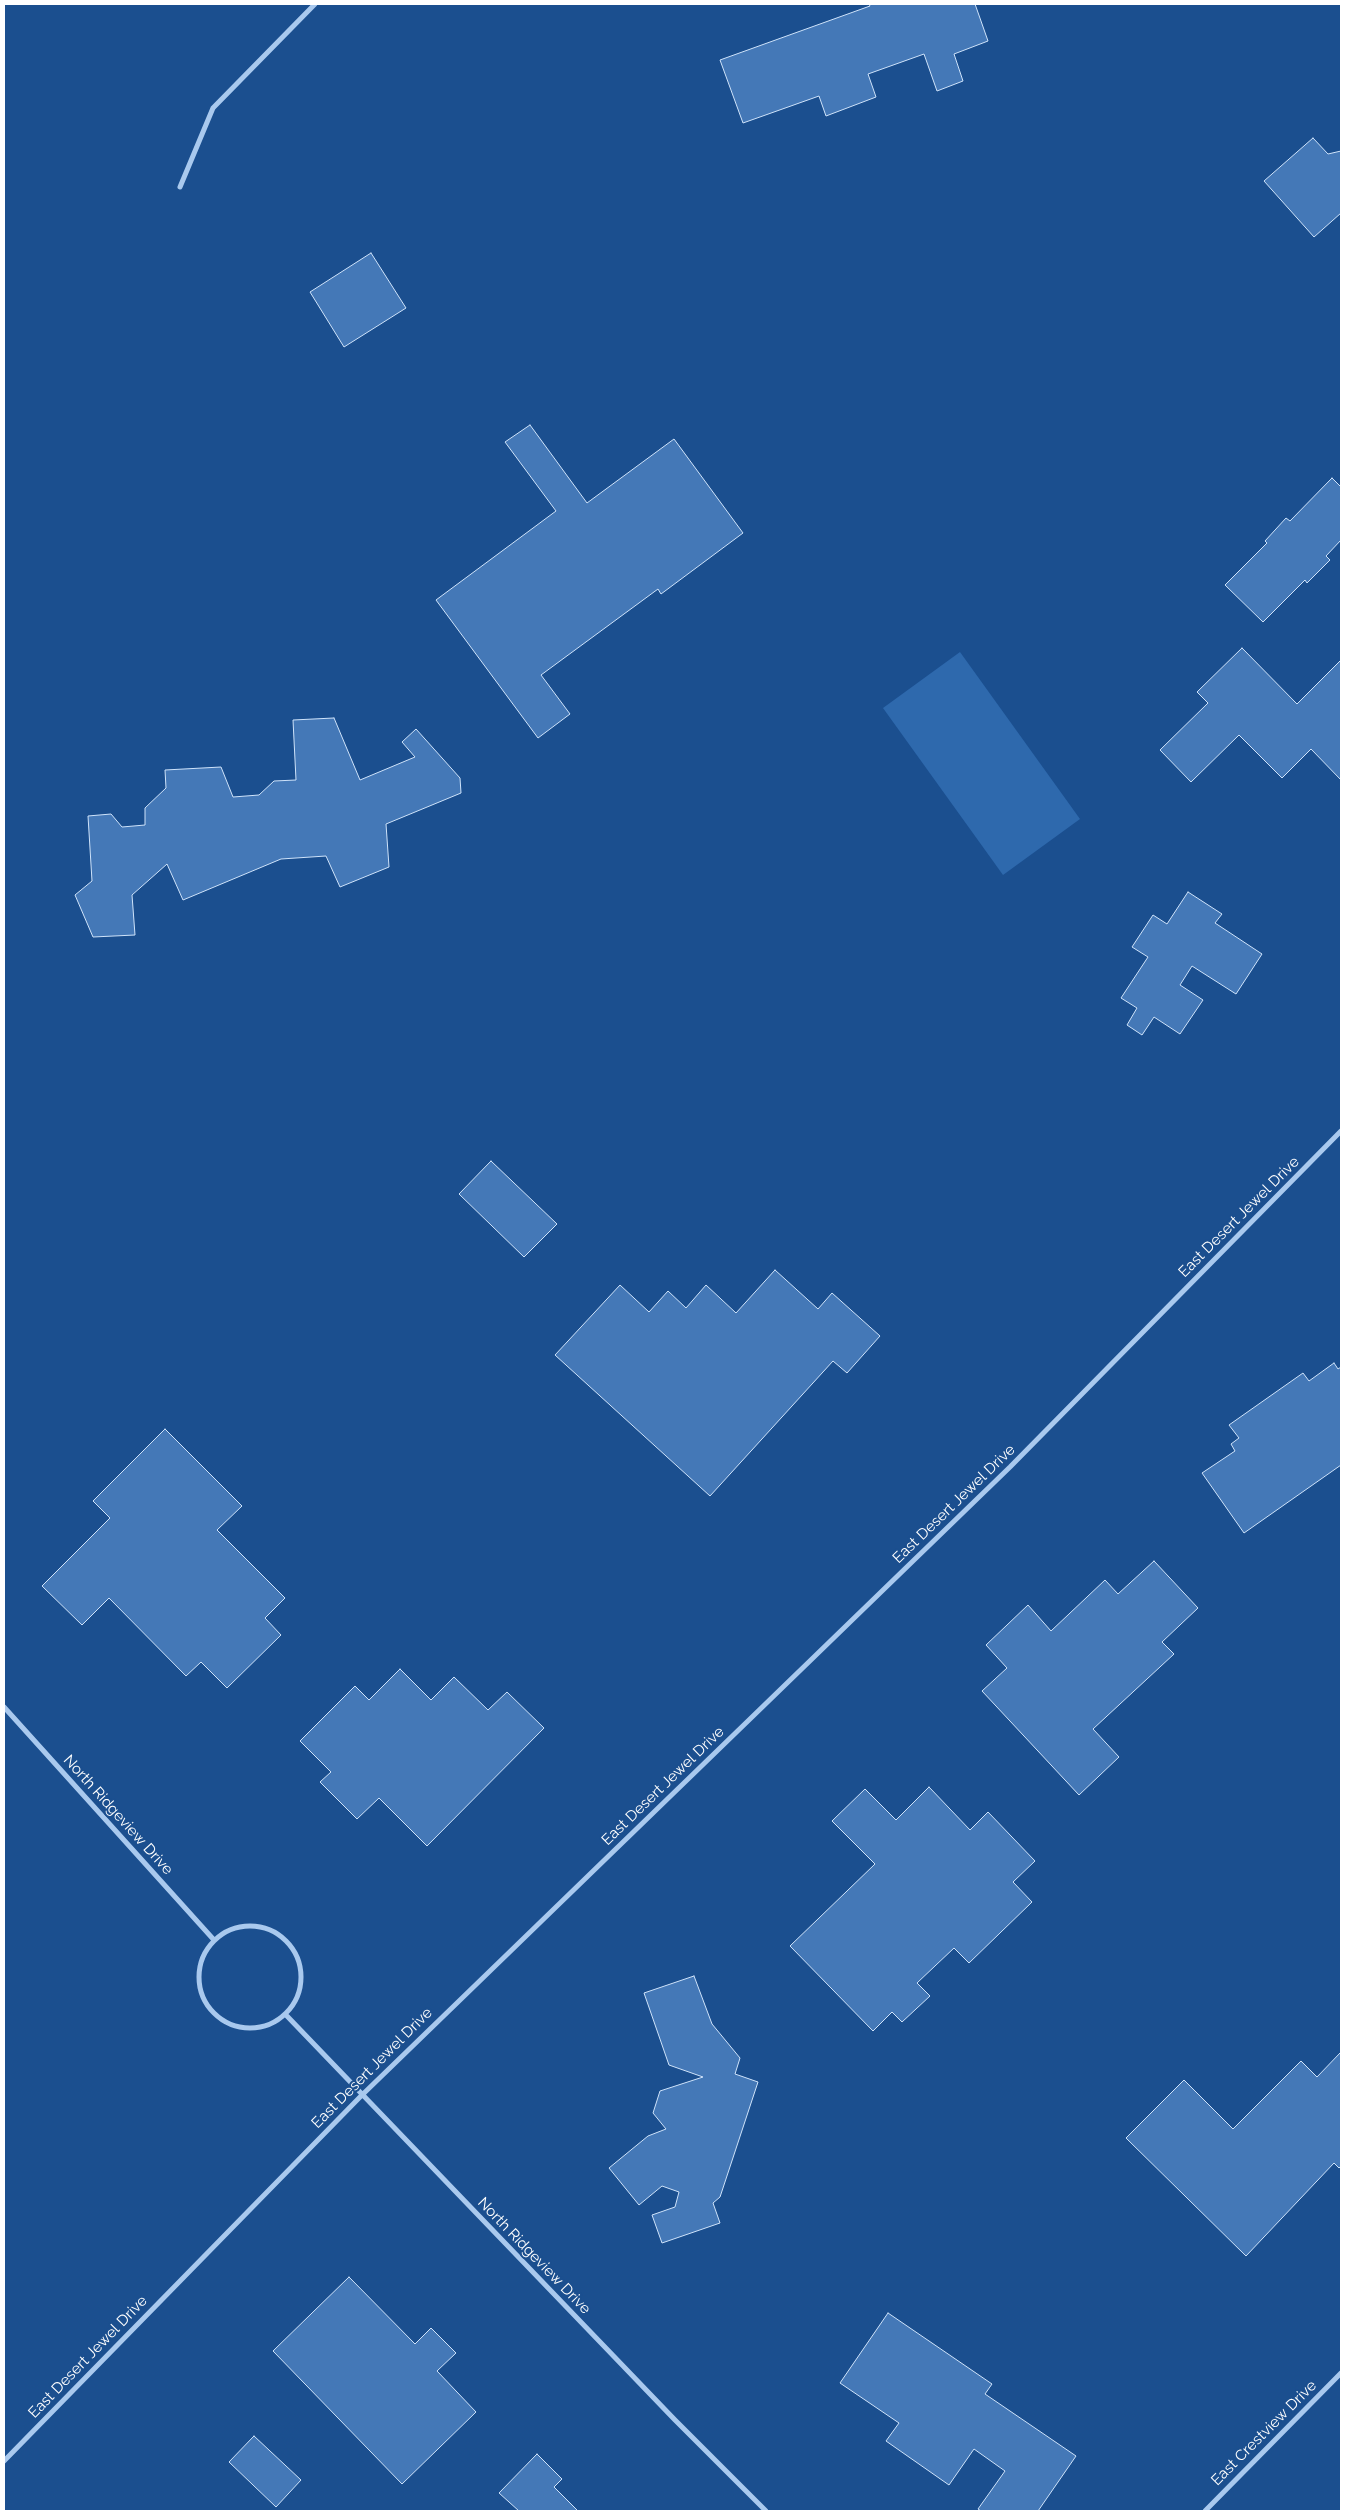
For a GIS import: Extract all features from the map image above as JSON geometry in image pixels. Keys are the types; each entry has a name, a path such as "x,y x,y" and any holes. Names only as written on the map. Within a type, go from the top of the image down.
{"street":[{"path":"180,187 213,108 315,4"},
{"name":"East Desert Jewel Drive","path":"4,2461 361,2096 1010,1467 1341,1131"},
{"name":"North Ridgeview Drive","path":"4,1707 214,1940"},
{"path":"243,1926 259,1926 274,1932 288,1941 297,1955 302,1970 301,1986 296,2002 286,2015 271,2025 254,2029 236,2027 219,2019 207,2006 199,1990 198,1972 203,1955 214,1940 227,1930 243,1926"},
{"name":"North Ridgeview Drive","path":"286,2015 361,2096 675,2420 766,2511"},
{"name":"East Crestview Drive","path":"1205,2511 1341,2373"}],"shaded area":[{"path":"960,652 1080,819 1003,875 883,708"}],"building":[{"path":"869,4 975,4 988,41 954,54 963,81 937,91 924,54 868,74 876,97 826,116 819,96 743,123 720,60 870,6"},
{"path":"1313,138 1328,154 1341,151 1341,213 1314,237 1264,181"},
{"path":"371,253 406,308 344,347 310,292"},
{"path":"530,425 587,503 674,439 743,533 661,594 658,589 541,675 570,714 538,738 436,600 556,511 505,442"},
{"path":"1332,478 1341,487 1341,540 1326,556 1330,560 1307,583 1305,580 1263,622 1225,585 1267,543 1265,541 1286,518 1290,521"},
{"path":"1242,648 1297,704 1341,660 1341,780 1311,749 1282,778 1239,735 1191,782 1160,750 1208,703 1197,692"},
{"path":"334,718 360,780 415,757 402,742 416,729 460,778 461,793 386,824 389,867 340,887 326,856 281,859 183,900 167,864 132,895 135,935 93,937 75,895 92,881 88,816 111,814 122,827 145,825 145,808 166,788 165,770 221,767 233,797 259,795 274,781 296,780 293,720"},
{"path":"1188,892 1222,914 1215,923 1262,954 1236,994 1192,966 1180,985 1203,1000 1180,1034 1154,1017 1142,1035 1127,1025 1137,1008 1121,998 1148,957 1132,947 1153,915 1167,924"},
{"path":"491,1161 557,1224 524,1257 459,1194"},
{"path":"775,1270 818,1309 832,1293 880,1336 847,1373 833,1361 710,1496 555,1355 620,1285 649,1312 668,1291 686,1308 706,1285 736,1313"},
{"path":"1334,1363 1338,1369 1341,1367 1341,1465 1244,1533 1202,1473 1235,1451 1231,1444 1239,1438 1229,1425 1303,1373 1309,1381"},
{"path":"165,1429 242,1506 217,1530 285,1598 265,1618 281,1635 227,1688 201,1662 186,1676 109,1598 82,1625 42,1586 110,1518 93,1501"},
{"path":"1154,1561 1198,1608 1162,1642 1174,1654 1093,1729 1119,1757 1079,1795 982,1691 1007,1668 986,1645 1028,1605 1051,1631 1105,1580 1118,1594"},
{"path":"400,1669 431,1700 454,1677 488,1710 507,1692 544,1728 427,1846 379,1798 357,1819 320,1782 331,1772 300,1741 355,1686 369,1700"},
{"path":"929,1787 970,1830 988,1812 1035,1861 1013,1882 1032,1902 969,1963 954,1948 917,1983 930,1996 902,2022 892,2012 873,2031 790,1946 875,1864 832,1821 865,1789 896,1820"},
{"path":"694,1976 712,2024 740,2058 735,2074 758,2082 720,2197 713,2203 720,2223 662,2243 652,2215 675,2207 679,2192 662,2186 639,2205 609,2168 648,2136 666,2129 653,2113 660,2091 703,2077 669,2065 644,1993"},
{"path":"1341,2052 1341,2166 1339,2168 1334,2163 1246,2256 1126,2138 1184,2080 1233,2129 1301,2061 1317,2077"},
{"path":"349,2277 415,2344 431,2328 456,2353 437,2371 476,2412 402,2484 273,2351"},
{"path":"888,2313 992,2384 985,2394 1076,2456 1038,2511 981,2511 978,2509 1005,2471 974,2449 949,2485 886,2441 899,2423 840,2383"},
{"path":"254,2436 301,2480 276,2507 229,2462"},
{"path":"537,2454 562,2479 554,2487 578,2511 519,2511 499,2493"}]}
